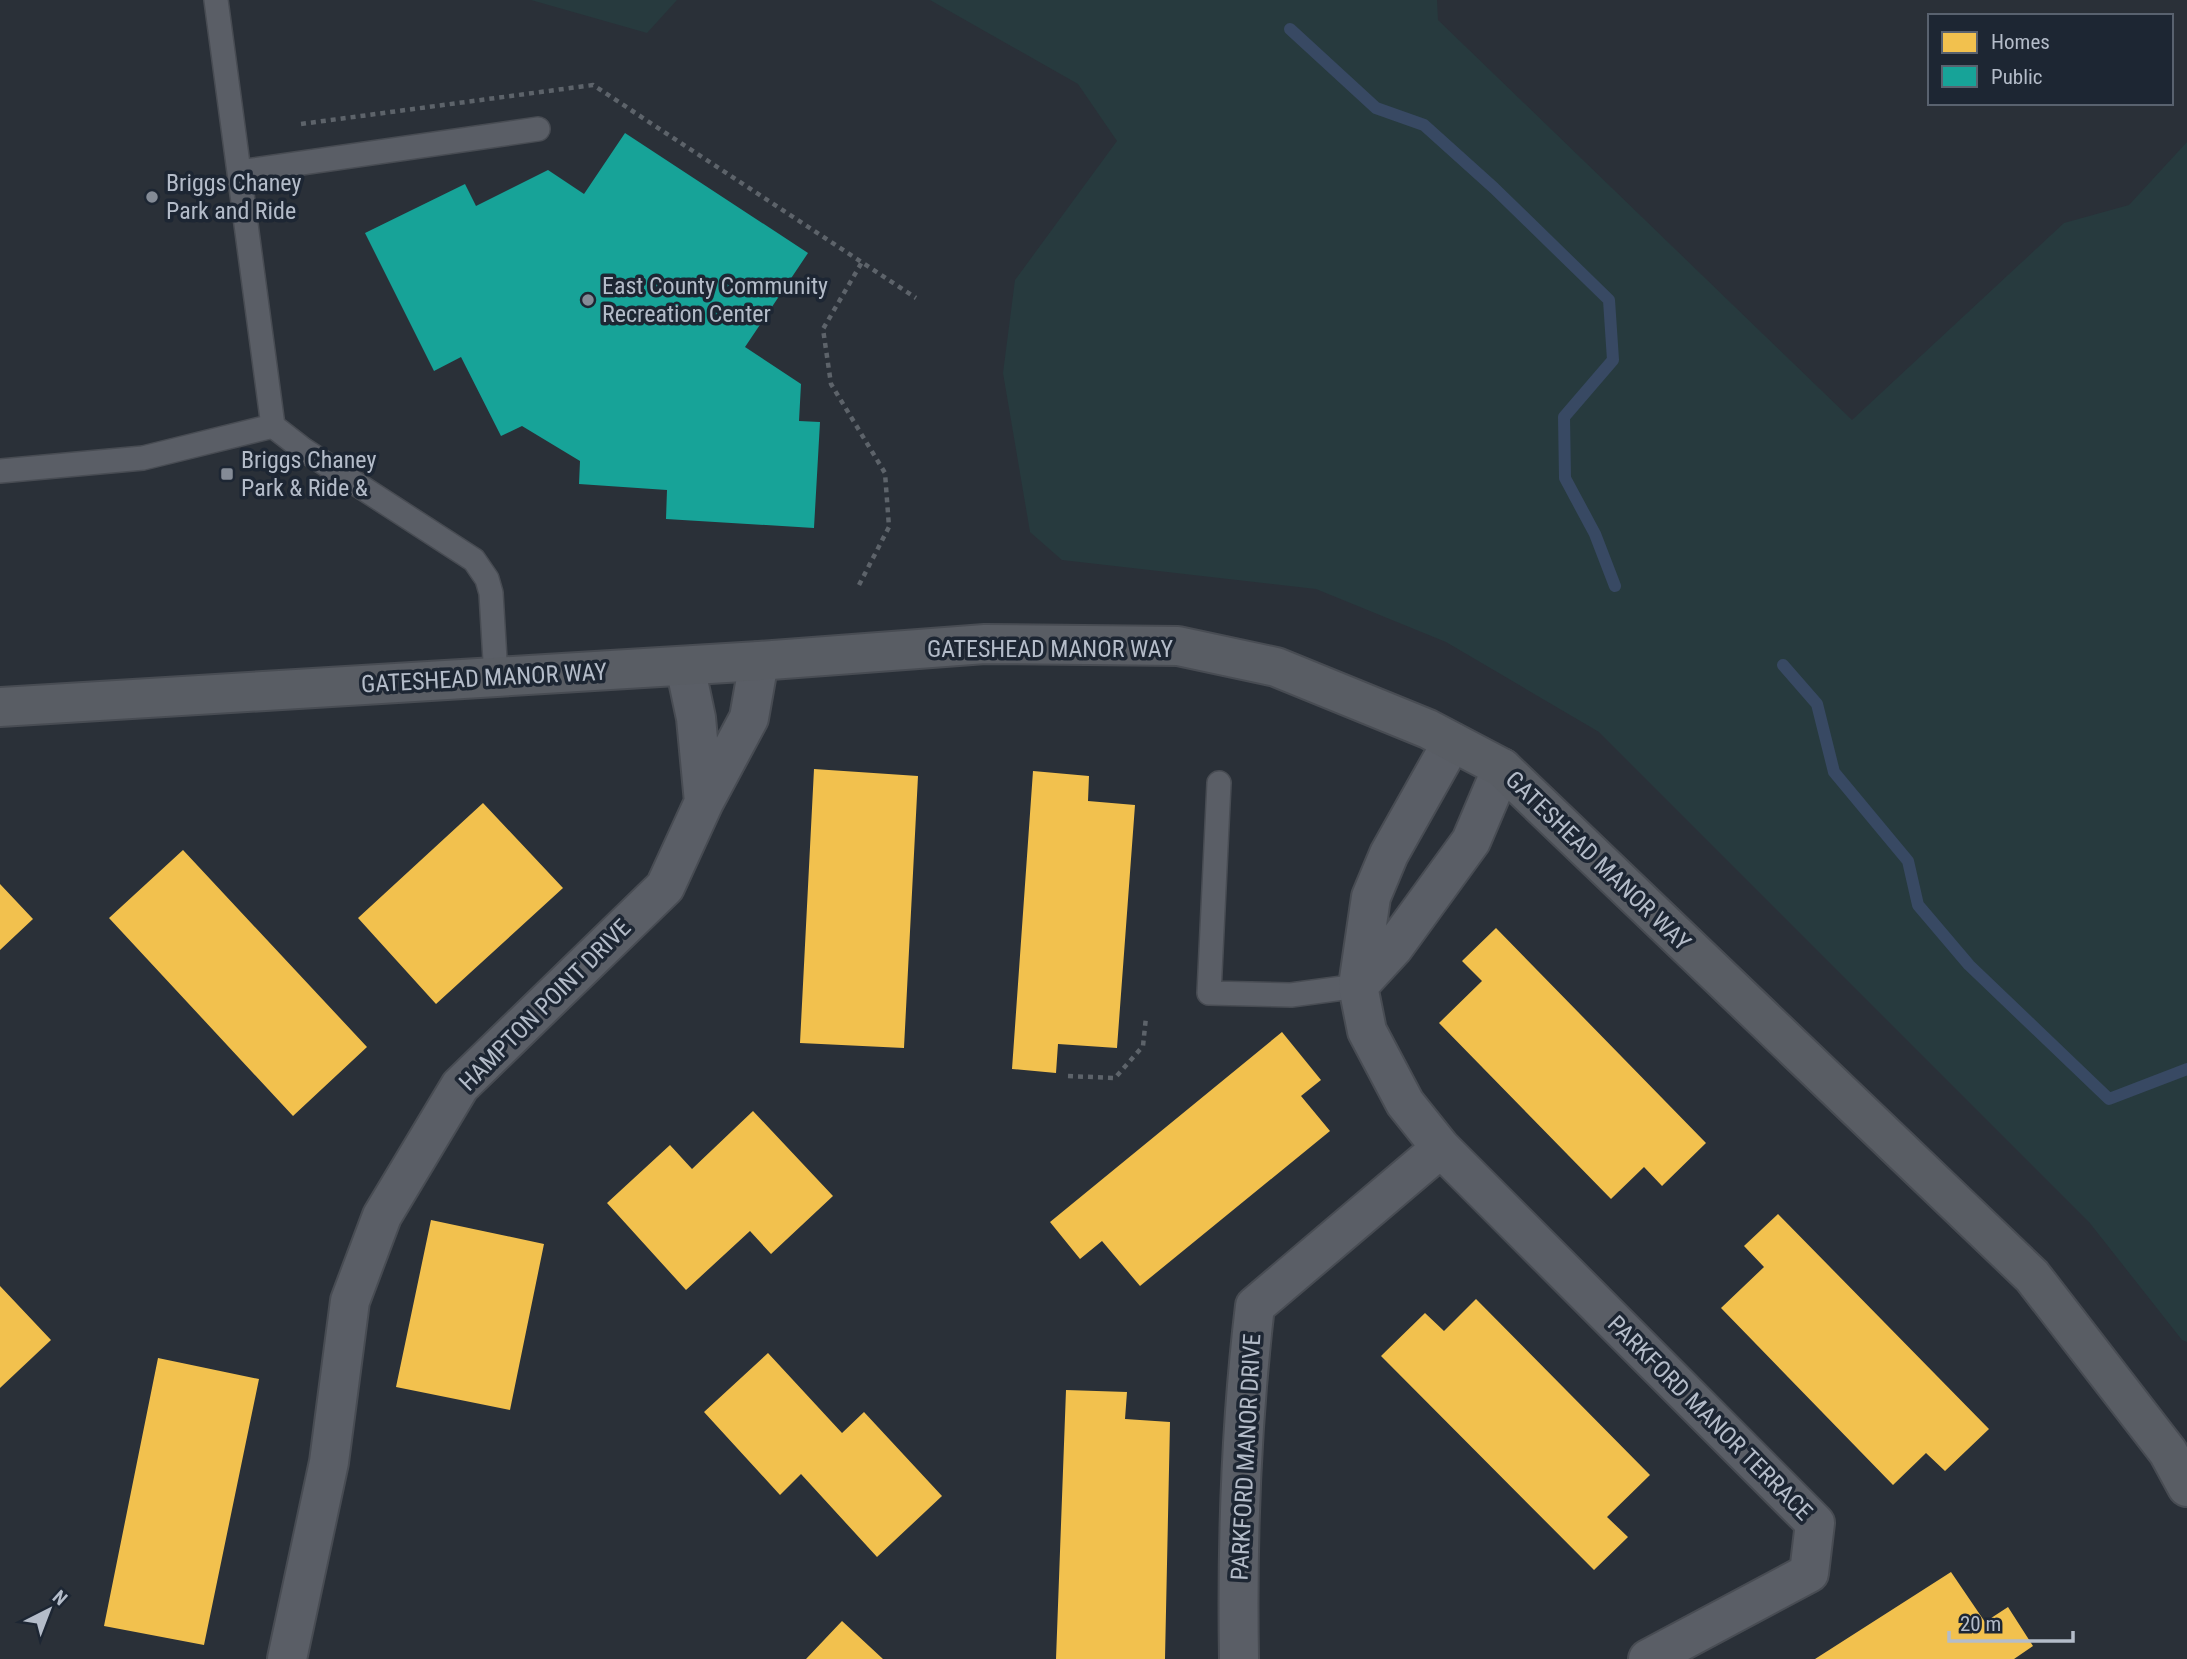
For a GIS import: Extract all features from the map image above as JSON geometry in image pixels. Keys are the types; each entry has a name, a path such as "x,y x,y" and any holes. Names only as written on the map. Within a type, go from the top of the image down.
{"street":[{"name":"GATESHEAD MANOR WAY","path":"0,707 685,666 985,644 1178,646 1276,667 1429,729 1502,768 2032,1276 2168,1452 2187,1488"},
{"name":"HAMPTON POINT DRIVE","path":"286,1659 329,1462 350,1301 382,1216 460,1086 666,887 704,802 749,718 759,661"},
{"name":"HAMPTON POINT DRIVE","path":"685,666 696,718 704,802"},
{"path":"1441,1148 1405,1103 1367,1031 1358,986 1371,897 1389,854 1452,742"},
{"path":"1358,986 1394,947 1471,841 1502,768"},
{"name":"PARKFORD MANOR DRIVE","path":"1238,1659 1246,1378 1255,1306 1441,1148"},
{"name":"PARKFORD MANOR TERRACE","path":"1441,1148 1815,1523 1808,1573 1648,1659"}],"lane":[{"path":"216,0 273,426 304,450 474,560 487,579 491,593 496,677"},
{"path":"239,172 538,129"},
{"path":"0,471 143,458 273,426"},
{"path":"1219,783 1209,993 1291,995 1358,986"}],"path":[{"path":"301,124 593,85 916,298"},
{"path":"859,585 890,527 885,473 831,384 823,329 862,262"},
{"path":"1068,1076 1115,1078 1143,1046 1146,1017"}],"green space":[{"path":"531,0 677,0 647,33"},
{"path":"930,0 1437,0 1438,20 1852,420 2064,223 2129,205 2187,142 2187,1342 2182,1340 2089,1222 1599,732 1446,642 1316,589 1062,560 1030,532 1003,373 1015,280 1117,141 1078,84"}],"building: Homes":[{"path":"814,769 918,776 904,1048 800,1043"},
{"path":"1033,771 1089,776 1088,801 1135,805 1117,1048 1058,1044 1056,1073 1012,1069"},
{"path":"483,803 563,888 436,1004 358,918"},
{"path":"183,850 367,1047 293,1116 109,918"},
{"path":"0,884 33,919 0,950"},
{"path":"1496,928 1706,1143 1662,1186 1644,1167 1611,1199 1439,1023 1482,981 1462,961"},
{"path":"1282,1032 1321,1080 1301,1096 1330,1131 1140,1286 1102,1241 1080,1259 1050,1222"},
{"path":"753,1111 833,1196 771,1254 750,1231 686,1290 607,1203 670,1145 692,1169"},
{"path":"1778,1214 1989,1429 1945,1471 1926,1453 1893,1485 1721,1308 1764,1267 1744,1246"},
{"path":"431,1220 544,1244 510,1410 396,1387"},
{"path":"0,1286 51,1340 0,1388"},
{"path":"1476,1299 1650,1475 1607,1517 1628,1537 1594,1570 1381,1356 1425,1313 1444,1331"},
{"path":"768,1353 842,1433 864,1412 942,1496 877,1557 801,1474 780,1495 704,1412"},
{"path":"158,1358 259,1379 204,1645 104,1626"},
{"path":"1066,1390 1127,1392 1125,1419 1170,1422 1165,1659 1056,1659"},
{"path":"1951,1572 1985,1622 2008,1607 2033,1646 2014,1659 1815,1659"},
{"path":"842,1621 883,1659 806,1659"}],"building: Public":[{"name":"East County Community Recreation Center","path":"625,133 808,253 745,347 801,384 799,421 820,422 814,528 666,519 667,490 579,484 580,461 522,426 501,436 461,357 434,371 365,233 465,184 476,206 548,170 584,194"}],"waterway":[{"path":"1290,29 1376,108 1424,125 1494,188 1609,300 1613,360 1564,417 1565,478 1595,534 1615,586"},
{"path":"1783,665 1817,704 1834,772 1908,861 1918,905 1969,965 2109,1099 2187,1069"}],"place":[{"name":"Briggs Chaney Park and Ride","path":"152,197"},
{"name":"East County Community Recreation Center","path":"588,300"},
{"name":"Briggs Chaney Park & Ride &","path":"227,474"}]}
